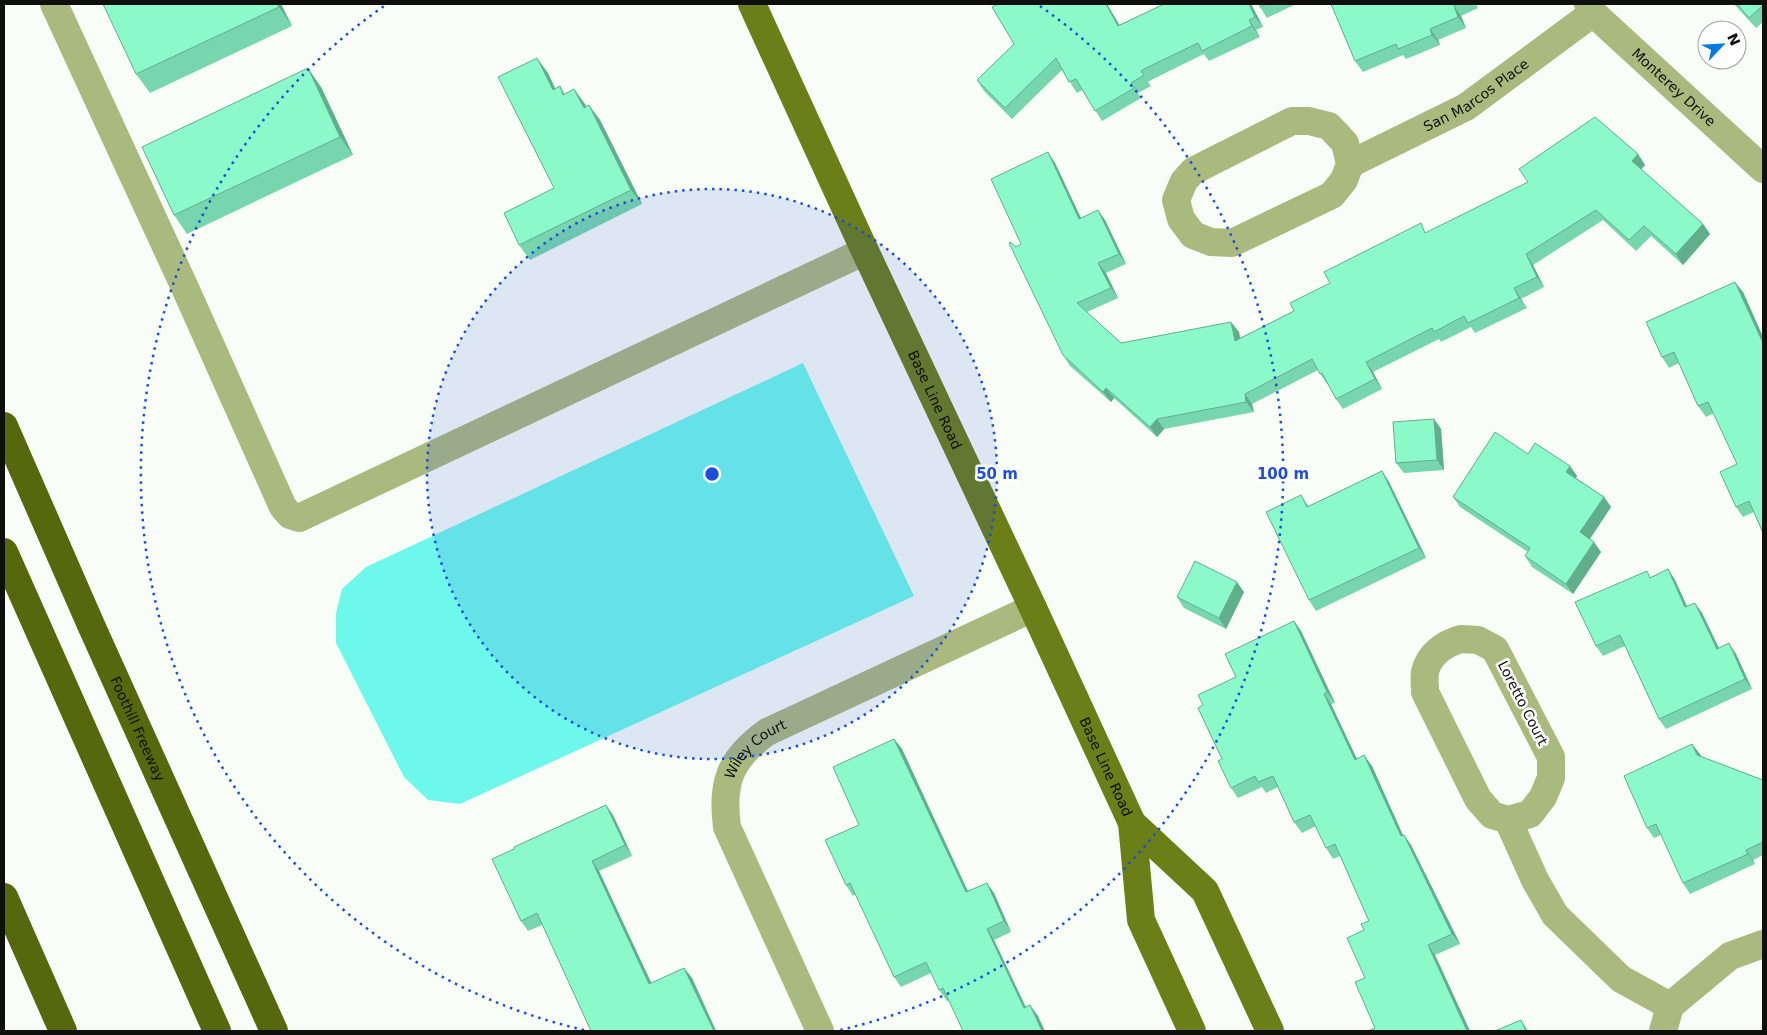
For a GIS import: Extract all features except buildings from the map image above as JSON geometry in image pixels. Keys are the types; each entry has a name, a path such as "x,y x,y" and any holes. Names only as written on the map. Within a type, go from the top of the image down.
{"highway":[{"name":"Foothill Freeway","path":"4,426 95,634 274,1031"},
{"path":"4,552 217,1031"},
{"path":"4,897 63,1031"}],"main road":[{"name":"Base Line Road","path":"752,4 865,252 1033,608 1132,824 1140,920 1192,1031"},
{"name":"Base Line Road","path":"1132,824 1205,891 1270,1031"}],"street":[{"path":"54,4 186,290 283,507 290,515 299,518 865,252"},
{"name":"San Marcos Place","path":"1350,164 1466,107 1590,8"},
{"name":"Monterey Drive","path":"1590,8 1763,169"},
{"path":"1309,121 1329,126 1345,143 1350,164 1344,180 1332,195 1232,242 1211,242 1193,235 1180,219 1176,200 1184,180 1193,171 1292,122 1309,121"},
{"name":"Wiley Court","path":"820,1031 727,827 724,806 726,785 732,769 741,754 767,732 1033,608"},
{"name":"Loretto Court","path":"1460,638 1478,640 1496,649 1551,757 1551,778 1544,797 1530,814 1508,820 1492,815 1478,799 1425,692 1425,673 1433,656 1446,644 1460,638"},
{"path":"1508,820 1535,880 1555,915 1621,979 1666,1019 1730,956 1763,944"}],"water":[{"path":"803,363 914,596 460,804 428,800 404,777 336,643 336,613 342,589 366,567"}]}
